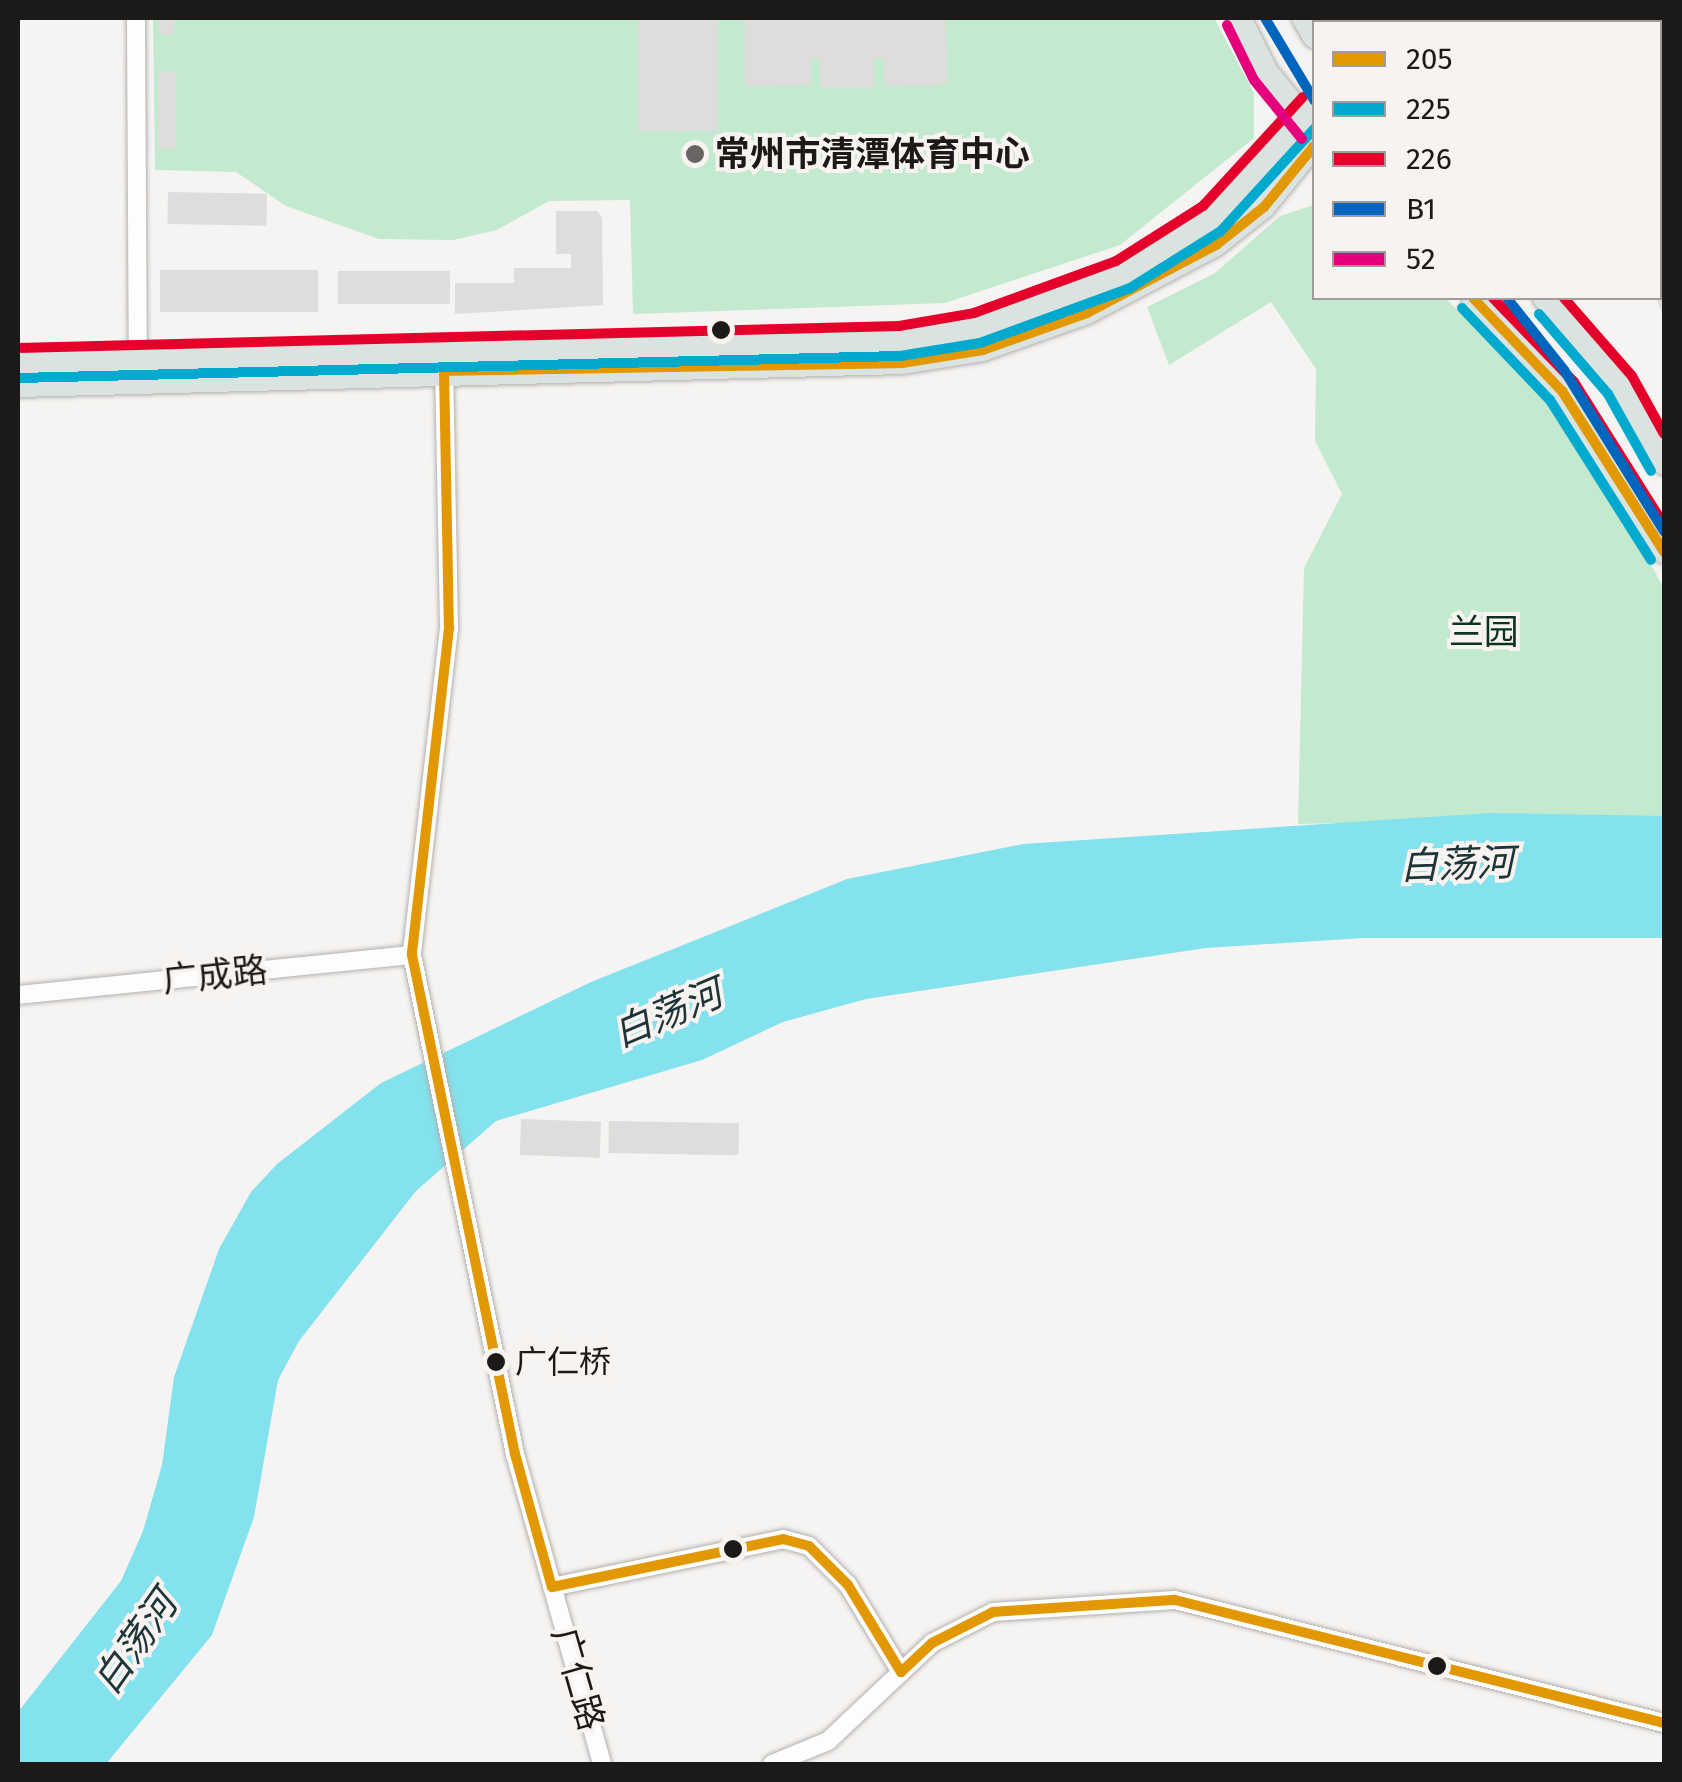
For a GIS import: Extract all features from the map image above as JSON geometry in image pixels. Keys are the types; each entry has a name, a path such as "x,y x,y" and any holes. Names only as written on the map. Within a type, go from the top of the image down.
{"main road":[{"path":"18,386 443,360 900,340 978,328 1123,274 1213,218 1311,117 1267,72 1240,18"},
{"path":"18,363 138,359 902,363 984,350 1087,314 1216,244 1264,207 1312,148"},
{"path":"1475,300 1562,392 1664,552"},
{"path":"1546,300 1620,384 1664,464"},
{"path":"1559,300 1568,324"}],"street":[{"path":"136,18 138,359"},
{"path":"412,955 449,628 443,360"},
{"name":"广成路","path":"18,996 412,955"},
{"name":"广仁路","path":"412,955 515,1454 602,1764"},
{"path":"552,1587 783,1539 808,1546 848,1585 901,1672"},
{"path":"772,1764 828,1740 932,1643 994,1612 1175,1600 1664,1724"}],"green space":[{"name":"常州市清潭体育中心","path":"153,18 1214,18 1254,93 1254,138 1120,245 945,303 633,314 630,200 549,201 497,230 453,240 379,239 286,206 236,172 155,170"},
{"name":"兰园","path":"1312,206 1312,300 1447,300 1553,403 1599,467 1664,589 1664,816 1298,824 1304,568 1342,494 1315,441 1316,369 1271,302 1169,365 1147,307 1215,273 1280,216"}],"water":[{"name":"白荡河","path":"1490,813 1664,816 1664,938 1364,938 1206,948 866,999 783,1022 702,1060 496,1121 416,1191 299,1341 278,1380 254,1517 212,1635 106,1764 18,1764 18,1712 121,1581 143,1531 162,1465 174,1377 219,1249 251,1192 277,1164 381,1083 591,982 847,879 1023,844"}],"building":[{"path":"159,18 174,18 174,34 159,34"},
{"path":"638,18 718,18 718,131 638,131"},
{"path":"946,18 947,85 884,86 884,59 874,59 874,88 820,88 820,59 811,59 811,85 745,86 745,21"},
{"path":"1537,18 1601,18 1598,20"},
{"path":"158,72 176,72 176,149 158,149"},
{"path":"1664,171 1664,319 1657,300 1662,300"},
{"path":"168,192 267,194 266,226 167,224"},
{"path":"556,211 597,211 602,218 603,305 455,314 455,283 514,283 514,268 571,268 571,254 556,254"},
{"path":"160,270 318,270 318,312 160,312"},
{"path":"338,271 450,271 450,304 338,304"},
{"path":"521,1119 601,1122 600,1158 520,1155"},
{"path":"609,1121 739,1123 738,1155 608,1153"}],"transit line":[{"name":"B1","path":"1265,18 1312,97"},
{"name":"52","path":"1227,25 1254,80 1302,139"},
{"name":"226","path":"18,348 899,326 974,313 1116,261 1203,206 1303,97"},
{"name":"225","path":"18,378 900,356 980,343 1130,288 1221,231 1312,131"},
{"name":"205","path":"1312,148 1264,207 1216,245 1087,313 983,350 902,363 444,371 449,628 412,955 515,1454 552,1587 783,1539 809,1546 848,1585 901,1672 932,1643 993,1612 1175,1600 1664,1723"},
{"name":"205","path":"1475,300 1562,391 1664,552"},
{"name":"226","path":"1495,300 1574,382 1664,525"},
{"name":"B1","path":"1509,300 1564,370 1664,531"},
{"name":"226","path":"1566,300 1632,376 1664,434"},
{"name":"225","path":"1462,308 1550,400 1651,560"},
{"name":"225","path":"1539,314 1608,394 1651,471"}],"place":[{"name":"常州市清潭体育中心","path":"695,154"},
{"name":"广仁桥","path":"496,1362"}]}
